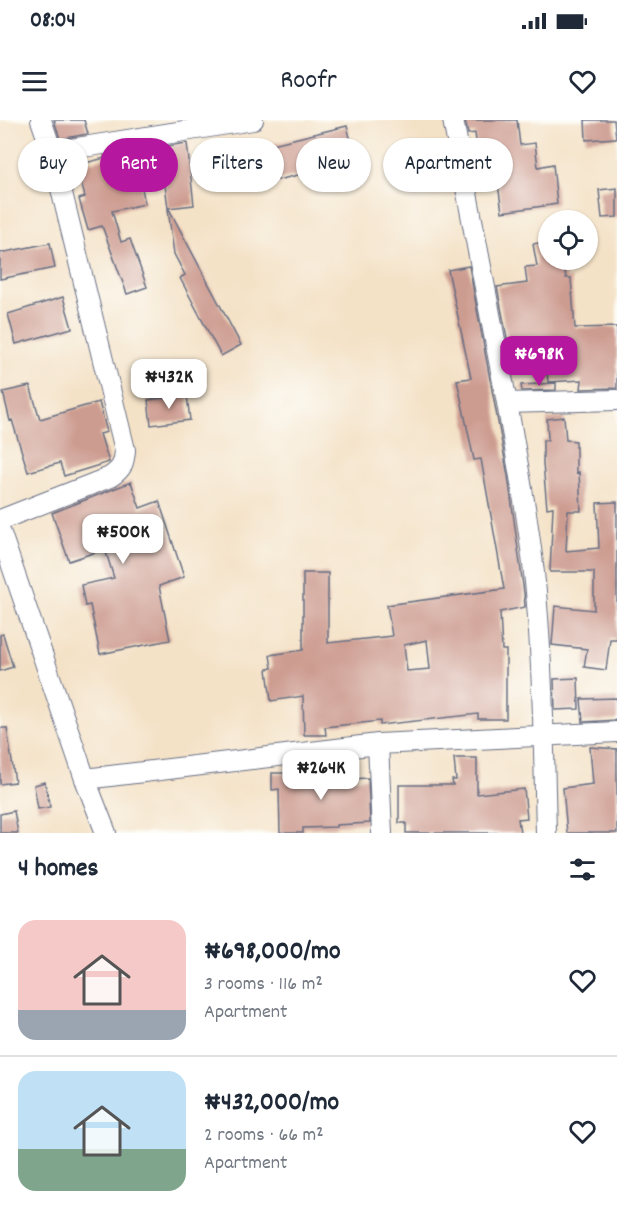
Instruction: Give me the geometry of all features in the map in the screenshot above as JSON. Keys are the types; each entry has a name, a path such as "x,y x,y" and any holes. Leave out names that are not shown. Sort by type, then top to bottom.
{"street":[{"path":"41,120 47,138"},
{"path":"88,145 181,126 253,120"},
{"path":"453,120 527,514 536,592 544,736 546,833"},
{"path":"0,520 110,477 119,471 124,463 125,450 61,192"},
{"path":"507,403 617,400"},
{"path":"0,531 8,579 106,833"},
{"path":"85,779 378,744 617,732"},
{"path":"378,744 382,833"}],"building":[{"path":"54,120 84,120 88,134 60,138"},
{"path":"465,120 517,120 520,145 535,143 538,167 553,164 557,204 502,212 499,192 513,192 513,138 476,138 475,133 468,134"},
{"path":"585,120 614,120 616,138 586,140"},
{"path":"347,126 350,138 297,138"},
{"path":"296,138 296,176 284,178 284,141"},
{"path":"187,143 190,192 193,192 194,205 168,208 166,192 178,192 178,144"},
{"path":"100,159 100,192 143,192 145,204 112,211 121,242 130,239 147,287 127,294 102,226 88,230 79,199 85,197 84,192 88,192 88,162"},
{"path":"617,188 617,217 602,218 599,190"},
{"path":"168,209 241,345 221,356 180,278 185,275 174,254"},
{"path":"50,243 55,268 0,279 0,253"},
{"path":"538,243 538,270 565,270 566,278 571,278 575,328 617,327 617,388 581,389 582,380 548,382 545,350 510,353 497,287 527,283 525,267 537,266 533,244"},
{"path":"469,266 508,476 524,593 525,607 500,612 502,650 506,650 506,719 478,719 478,714 380,725 380,721 325,727 326,735 304,735 303,696 271,701 267,669 272,668 270,655 303,650 303,573 328,573 328,643 392,636 387,605 504,589 481,459 474,460 457,380 471,378 448,270","holes":["427,640 430,669 407,671 404,645"]},
{"path":"63,297 72,328 16,344 8,314"},
{"path":"556,383 556,390 522,391 521,385"},
{"path":"30,386 40,419 99,402 107,432 100,434 109,462 64,476 60,463 28,472 12,420 10,421 3,392"},
{"path":"187,395 190,420 151,425 148,400"},
{"path":"564,417 566,440 576,441 576,473 579,472 581,511 568,511 566,551 599,548 597,503 617,502 617,639 610,639 606,670 584,667 587,649 552,645 555,606 594,610 594,572 550,572 553,507 547,508 543,440 548,440 547,419"},
{"path":"131,482 140,508 159,501 184,577 159,586 170,640 100,654 90,605 85,606 81,585 114,578 105,549 69,561 52,513"},
{"path":"3,634 13,667 0,671 0,635"},
{"path":"578,678 579,709 555,710 554,679"},
{"path":"617,698 617,720 583,722 581,699"},
{"path":"0,728 7,728 15,782 0,784"},
{"path":"590,747 617,749 617,833 567,833 563,788 593,784"},
{"path":"454,758 477,758 477,794 524,789 527,818 518,819 520,833 406,833 406,823 399,823 399,785 453,785 452,780 456,780"},
{"path":"327,762 330,780 368,778 370,823 303,828 303,833 280,833 279,789 272,790 272,773 286,773 286,781 313,781 311,764"},
{"path":"45,782 50,807 38,809 34,785"},
{"path":"14,811 18,833 0,833 0,814"}]}
